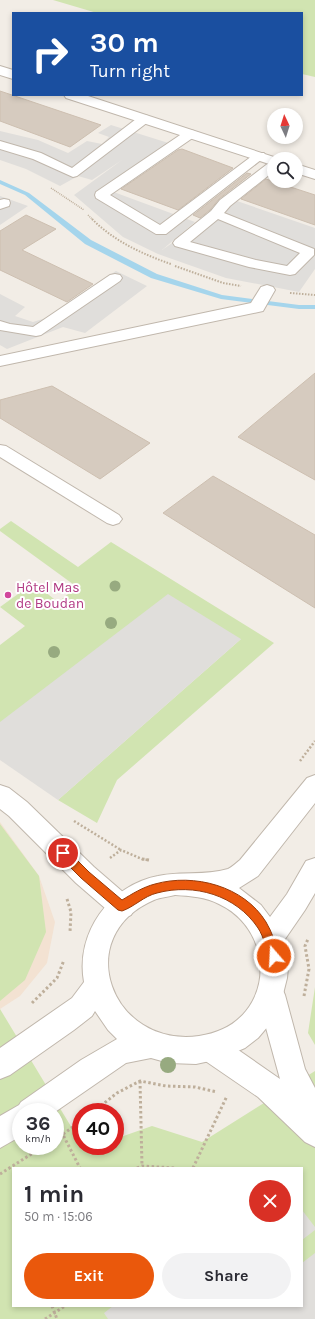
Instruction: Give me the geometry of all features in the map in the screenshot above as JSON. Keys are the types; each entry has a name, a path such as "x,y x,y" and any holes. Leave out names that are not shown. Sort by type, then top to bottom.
{"street":[{"path":"0,70 12,75"},
{"path":"73,96 267,158"},
{"path":"303,170 315,174"},
{"path":"0,362 184,322 257,308 267,290"},
{"path":"196,885 225,893 239,901 262,924 270,940 274,956 275,971 270,995 256,1020 232,1040 211,1048 190,1051 170,1050 150,1045 126,1030 108,1010 97,985 95,974 95,955 100,938 109,921 122,907 135,897 154,888 175,884 196,885 234,879 249,868 315,785"},
{"path":"0,795 18,809 85,875 122,907"},
{"path":"270,940 296,902 315,869"},
{"path":"0,1065 82,1007 97,985"},
{"path":"270,995 292,1073 315,1117"},
{"path":"44,1103 90,1070 121,1051 150,1045"},
{"path":"211,1048 268,1086 315,1132"},
{"path":"0,1133 12,1125"}],"lane":[{"path":"0,146 37,156 72,173 144,119"},
{"path":"190,134 101,195 160,231 260,156"},
{"path":"216,214 309,252 290,271 254,264 180,243 216,214 225,203 267,170"},
{"path":"0,325 7,328 36,332 115,278"},
{"path":"0,450 113,519"}],"path":[{"path":"140,1081 142,1166 158,1167"},
{"path":"193,1167 228,1094"},
{"path":"72,1128 64,1135 80,1167"},
{"path":"0,1174 30,1155"},
{"path":"52,1307 57,1319"},
{"path":"45,1319 63,1307"}],"shaded area":[{"path":"111,125 178,146 111,191 195,222 162,250 234,200 315,228 315,269 299,292 226,278 158,254 123,237 74,195 122,160 92,180 78,176 60,186 26,169 0,160 0,131 38,140 68,153 87,141 102,144 109,137 98,133"},
{"path":"0,196 28,206 0,225"},
{"path":"116,271 147,286 85,333 63,327 7,349 0,345 0,294 25,307 15,316 33,322 46,318"},
{"path":"168,594 241,639 58,800 0,760 0,722"},
{"path":"0,822 39,876 55,922 47,963 20,996 0,1009"},
{"path":"303,1211 315,1227 315,1230 303,1239"},
{"path":"315,1253 315,1319 108,1319 104,1313 112,1307 303,1307 303,1262"}],"green space":[{"path":"53,0 315,0 315,77 303,74 303,12 94,12"},
{"path":"11,521 78,567 111,542 274,643 117,780 97,823 58,800 241,639 0,726 0,645 25,626 0,607 32,584 36,585 58,602 77,587 0,531 0,529"},
{"path":"0,824 39,876 46,932 25,980 0,1001"},
{"path":"315,987 315,1045 308,1033"},
{"path":"0,1009 57,1103 12,1103 12,1155 64,1155 64,1115 72,1128 72,1155 124,1155 124,1136 152,1126 202,1142 315,1071 315,1319 0,1319"}],"building":[{"path":"0,91 101,125 70,147 0,121"},
{"path":"182,149 233,168 178,210 121,189 178,150"},
{"path":"247,173 251,174 219,199 210,210 200,218 193,215"},
{"path":"266,179 267,188 294,188 315,195 315,225 241,199"},
{"path":"26,215 56,229 22,250 93,284 67,302 0,270 0,231"},
{"path":"315,373 315,480 238,437"},
{"path":"52,386 150,443 100,479 0,418 0,400"},
{"path":"213,476 315,535 315,608 163,513"}],"waterway":[{"path":"0,182 27,194 88,242 154,276 221,297 299,307 315,307"}],"place":[{"name":"Hôtel Mas de Boudan","path":"8,595"}],"route":[{"path":"63,853 85,875 122,907 135,897 154,888 175,884 196,885 225,893 239,901 262,924 270,940 274,956"}]}
